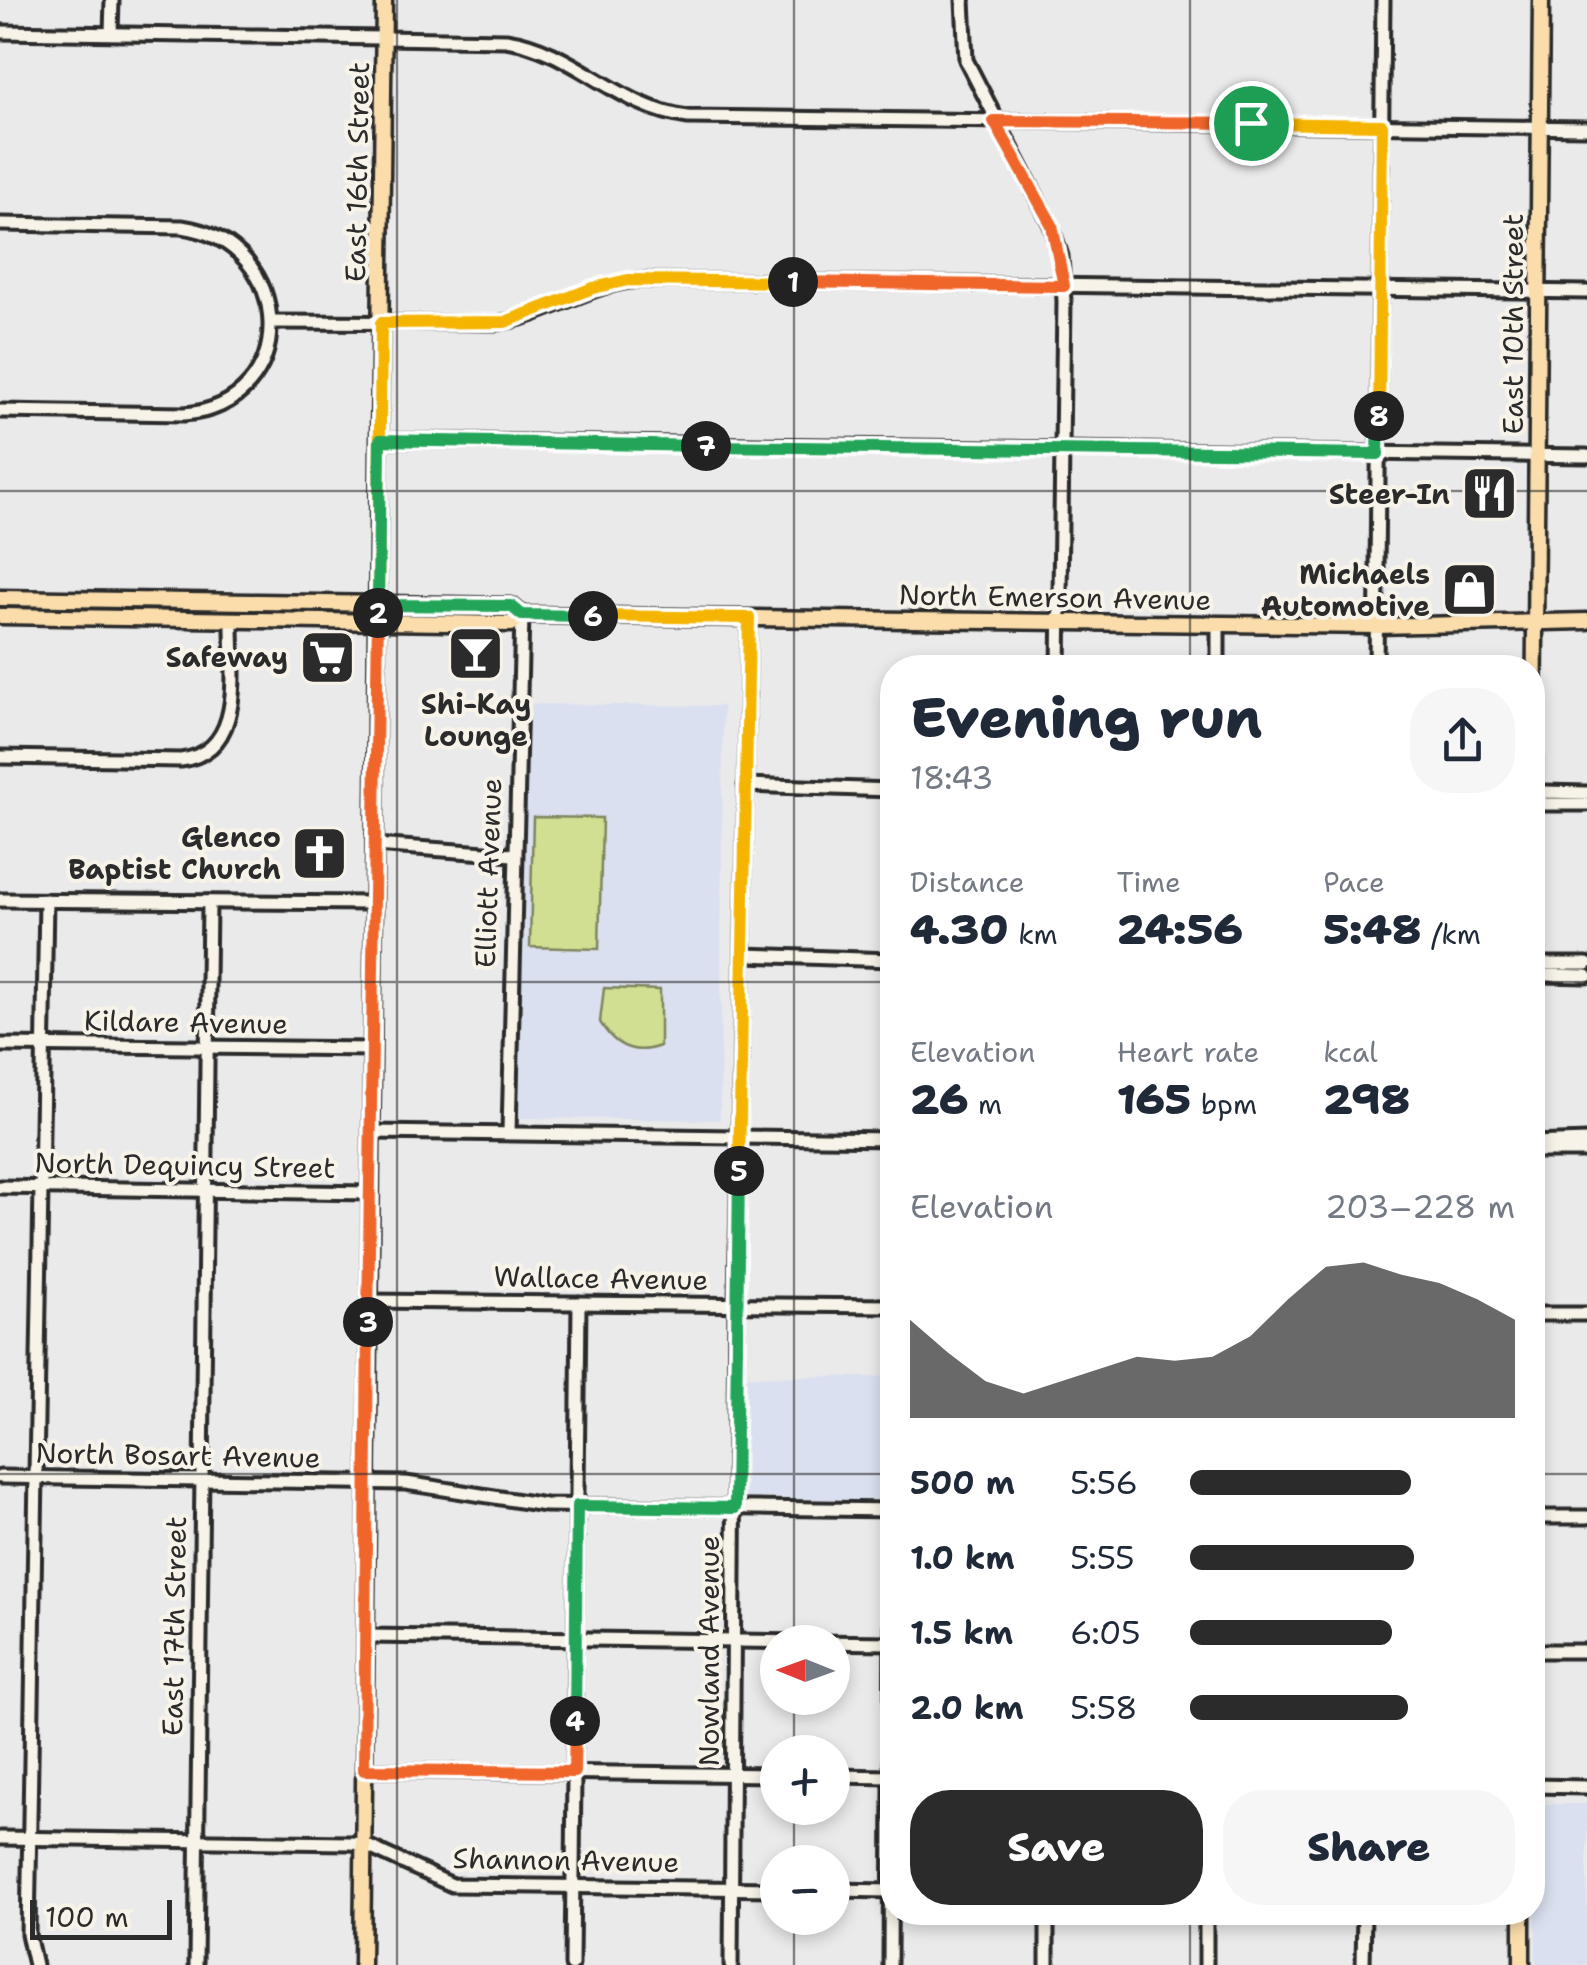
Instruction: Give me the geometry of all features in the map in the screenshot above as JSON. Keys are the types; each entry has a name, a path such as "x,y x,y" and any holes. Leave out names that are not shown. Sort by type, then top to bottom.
{"main road":[{"name":"East 16th Street","path":"362,1965 384,0"},
{"name":"East 10th Street","path":"1535,655 1541,0"},
{"name":"North Emerson Avenue","path":"0,598 511,606 522,615 1377,626 1587,621"},
{"name":"North Emerson Avenue","path":"0,616 511,624 522,615"},
{"path":"1522,1925 1522,1965"}],"street":[{"path":"111,33 112,0"},
{"path":"964,0 965,56 994,121 1052,225 1064,286 1059,655"},
{"path":"1376,655 1383,0"},
{"path":"0,32 497,39 536,46 564,58 627,100 674,115 1587,128"},
{"path":"0,224 182,227 209,233 251,265 266,292 272,322 267,350 252,380 233,398 210,410 184,414 0,411"},
{"path":"272,322 505,322 593,288 638,280 1587,292"},
{"path":"380,440 1587,456"},
{"name":"Elliott Avenue","path":"509,1132 522,615"},
{"name":"Nowland Avenue","path":"732,1965 736,1304 749,618"},
{"path":"0,756 185,759 210,748 227,727 232,619"},
{"path":"1218,624 1218,655"},
{"path":"745,784 880,790"},
{"path":"1545,792 1587,793"},
{"path":"1545,804 1587,804"},
{"path":"375,845 513,855"},
{"path":"0,900 374,903"},
{"path":"34,1965 28,1934 46,900"},
{"name":"East 17th Street","path":"196,1965 209,902"},
{"path":"743,955 880,960"},
{"path":"1545,964 1587,964"},
{"path":"1545,975 1587,976"},
{"name":"Kildare Avenue","path":"0,1045 372,1049"},
{"name":"North Dequincy Street","path":"370,1132 880,1138"},
{"path":"1545,1143 1587,1141"},
{"path":"1545,1150 1587,1151"},
{"name":"North Dequincy Street","path":"0,1186 370,1193"},
{"name":"Wallace Avenue","path":"368,1300 880,1306"},
{"path":"572,1965 579,1303"},
{"path":"1545,1314 1587,1314"},
{"name":"North Bosart Avenue","path":"0,1477 366,1482 432,1485 510,1501 577,1506 880,1510"},
{"path":"1545,1516 1587,1517"},
{"path":"364,1636 880,1643"},
{"path":"1545,1652 1587,1652"},
{"path":"364,1770 760,1775"},
{"path":"850,1776 880,1776"},
{"path":"1545,1786 1587,1786"},
{"path":"0,1838 363,1844"},
{"name":"Shannon Avenue","path":"363,1844 447,1885 760,1889"},
{"path":"850,1890 880,1890"},
{"path":"890,1965 891,1925"},
{"path":"1047,1925 1047,1965"},
{"path":"1206,1925 1206,1965"},
{"path":"1364,1925 1364,1965"}],"shaded area":[{"path":"523,704 723,706 720,1120 519,1118"},
{"path":"744,1376 880,1377 880,1500 743,1498"},
{"path":"1545,1804 1587,1804 1587,1965 1536,1965 1536,1925 1545,1925"}],"green space":[{"path":"533,817 602,818 599,949 530,947"},
{"path":"604,988 660,990 660,1046 633,1049 611,1037 600,1022"}],"place":[{"name":"Steer-In","path":"1489,494"},
{"name":"Michaels Automotive","path":"1469,590"},
{"name":"Shi-Kay Lounge","path":"476,653"},
{"name":"Safeway","path":"327,657"},
{"name":"Glenco Baptist Church","path":"320,853"}],"route":[{"path":"994,121 1251,123 1382,125 1378,454 380,440 378,605 511,606 522,615 749,618 735,1508 577,1506 574,1772 364,1770 381,323 505,322 540,312 593,288 638,280 1064,286 1052,225 994,121"}]}
